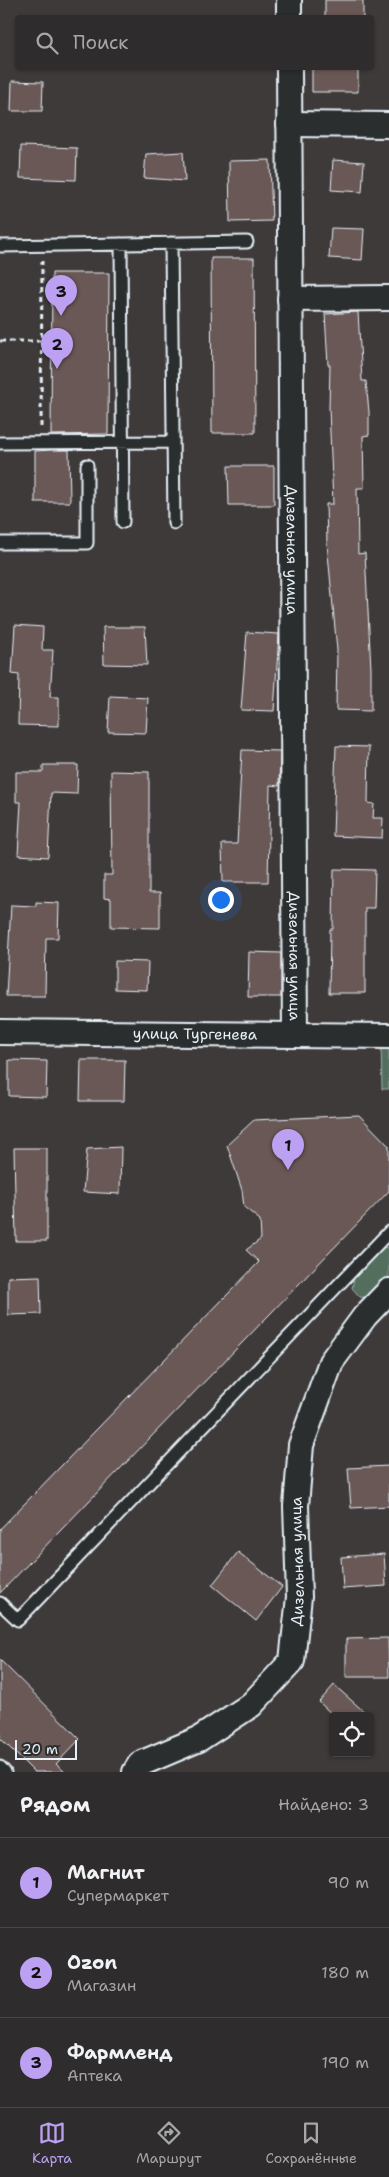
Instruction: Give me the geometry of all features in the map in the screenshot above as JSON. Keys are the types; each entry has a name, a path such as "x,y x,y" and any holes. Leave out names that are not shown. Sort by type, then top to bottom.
{"street":[{"path":"289,0 289,15"},
{"name":"Дизельная улица","path":"289,70 295,1034"},
{"path":"290,124 389,125"},
{"path":"290,299 389,298"},
{"name":"улица Тургенева","path":"0,1032 389,1036"},
{"name":"Дизельная улица","path":"135,1772 140,1764 199,1739 252,1706 292,1661 299,1597 296,1506 301,1445 331,1362 365,1316 389,1291"}],"lane":[{"path":"0,246 247,242"},
{"path":"171,243 174,523"},
{"path":"121,244 123,522"},
{"path":"0,443 172,442"},
{"path":"0,543 87,543 87,465"},
{"path":"0,1602 18,1620 389,1232"},
{"path":"0,1767 5,1772"}],"path":[{"path":"40,443 42,245"},
{"path":"0,341 41,341"}],"green space":[{"path":"381,1041 389,1041 389,1089 382,1089"},
{"path":"384,1247 389,1248 389,1279 369,1298 360,1297 352,1288 354,1279"}],"building":[{"path":"325,0 363,0 363,15 325,15"},
{"path":"312,70 358,70 358,92 312,92"},
{"path":"12,81 43,82 42,111 11,111"},
{"path":"21,146 77,148 76,180 20,178"},
{"path":"183,152 185,181 144,178 146,154"},
{"path":"270,160 272,221 230,222 229,161"},
{"path":"333,160 364,162 362,192 331,190"},
{"path":"331,228 364,229 362,260 329,258"},
{"path":"211,258 254,258 255,433 212,433"},
{"path":"52,273 109,273 108,434 51,435"},
{"path":"358,312 362,381 366,381 369,435 363,436 364,488 357,488 358,554 365,553 371,669 371,711 336,710 337,650 327,543 326,504 333,504 329,408 330,365 328,365 325,314"},
{"path":"69,450 70,502 35,502 35,451"},
{"path":"228,466 274,466 274,505 229,505"},
{"path":"15,625 43,627 42,650 53,650 50,697 59,697 59,726 18,725 19,675 12,674"},
{"path":"103,627 145,627 147,665 104,664"},
{"path":"247,632 279,634 274,711 241,710"},
{"path":"110,696 148,698 146,733 108,732"},
{"path":"336,746 369,747 368,803 374,804 373,818 383,818 382,838 333,836"},
{"path":"242,750 280,751 279,786 270,785 268,882 223,882 222,844 237,844"},
{"path":"43,765 78,765 77,794 51,793 48,857 18,855 21,802 16,802 16,772 43,772"},
{"path":"111,771 149,772 149,893 160,893 160,928 111,927 111,899 104,898 104,875 112,875"},
{"path":"334,869 375,870 374,908 365,908 365,993 329,993 330,929 333,929"},
{"path":"36,902 59,903 58,938 46,938 45,996 6,996 11,905 36,906"},
{"path":"249,952 281,953 281,997 248,997"},
{"path":"115,961 148,962 147,990 115,989"},
{"path":"9,1060 47,1061 46,1097 9,1096"},
{"path":"81,1060 125,1060 124,1101 80,1101"},
{"path":"359,1115 389,1146 389,1191 0,1593 0,1529 259,1262 246,1250 261,1239 260,1220 244,1207 242,1190 227,1145 254,1120"},
{"path":"121,1147 120,1194 83,1192 87,1149"},
{"path":"14,1148 47,1148 47,1241 16,1241"},
{"path":"40,1276 41,1314 8,1315 8,1277"},
{"path":"389,1466 389,1506 351,1508 348,1468"},
{"path":"238,1552 282,1587 256,1621 212,1585"},
{"path":"384,1554 386,1586 343,1589 341,1557"},
{"path":"388,1638 389,1677 346,1677 346,1639"},
{"path":"0,1660 80,1739 56,1764 65,1772 34,1772 0,1738"},
{"path":"334,1685 364,1712 330,1712 319,1702"}],"place":[{"name":"Фармленд","path":"61,316"},
{"name":"Ozon","path":"57,369"},
{"name":"Магнит","path":"288,1170"}]}
